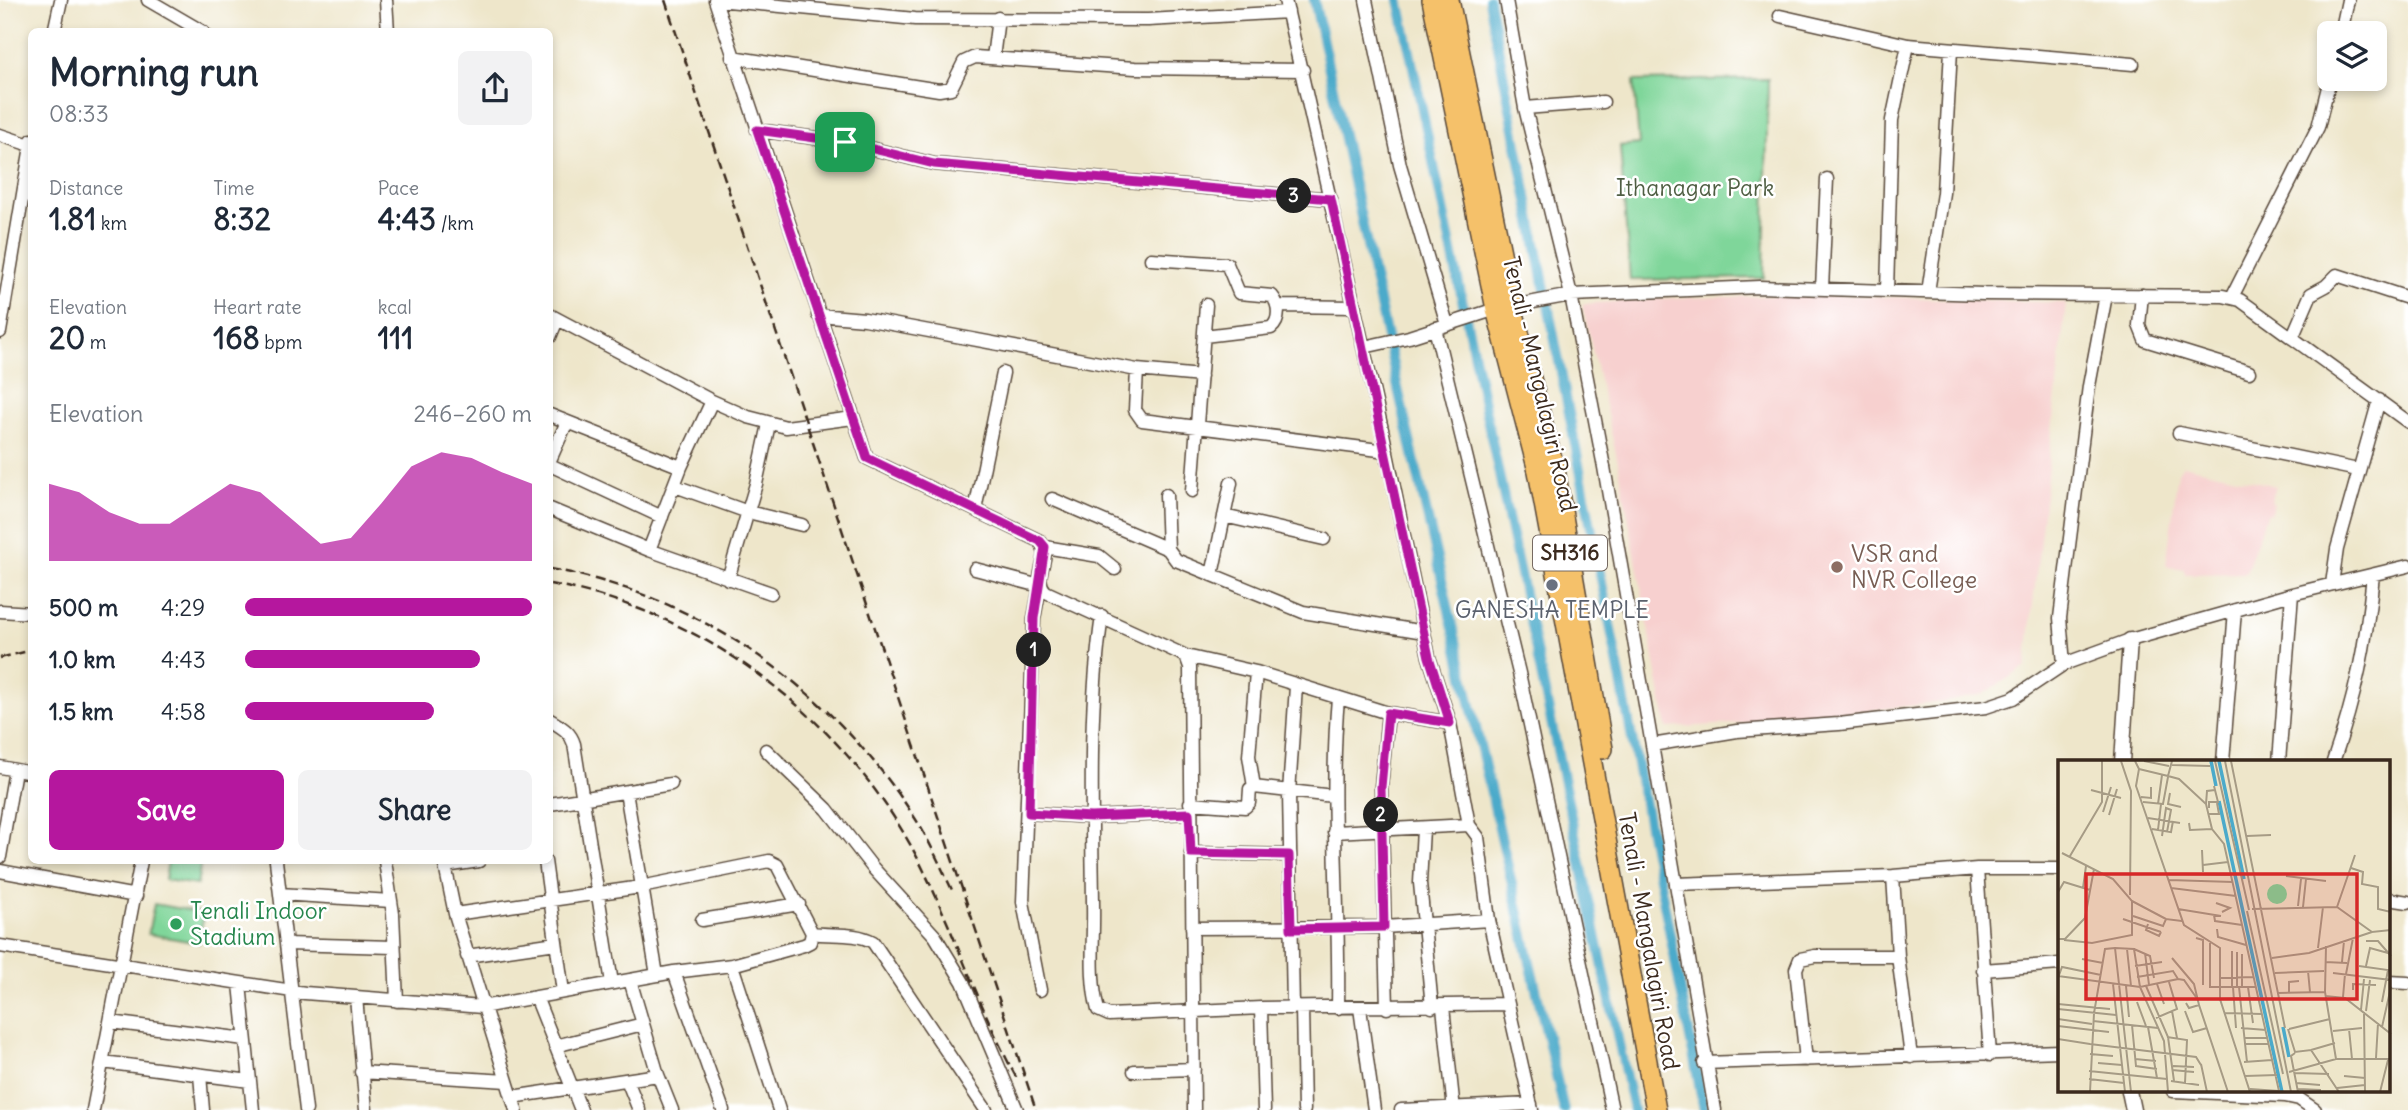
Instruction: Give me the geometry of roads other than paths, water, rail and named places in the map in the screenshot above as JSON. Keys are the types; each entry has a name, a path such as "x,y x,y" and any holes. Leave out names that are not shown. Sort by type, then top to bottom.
{"main road":[{"name":"Tenali - Mangalagiri Road","path":"1432,0 1504,308 1538,471 1656,1110"},
{"name":"Tenali - Mangalagiri Road","path":"1449,0 1504,308 1555,470 1667,1110"}],"street":[{"path":"55,28 61,0"},
{"path":"148,0 196,28"},
{"path":"386,0 388,28"},
{"path":"1115,569 1100,556 1045,547 1040,541 867,458 716,0 905,19 1148,20 1286,6 1303,70 1387,451 1424,632 1450,723 1469,825 1478,837 1489,920 1532,1107 1401,1110"},
{"path":"1366,0 1399,165 1447,324 1612,1110"},
{"path":"1506,0 1525,108 1566,296 1652,745 1704,1063 1715,1110"},
{"path":"2344,21 2348,0"},
{"path":"1780,16 1908,45 2133,64"},
{"path":"993,58 998,18"},
{"path":"1887,291 1892,120 1908,45"},
{"path":"1928,292 1943,193 1951,50"},
{"path":"733,57 939,90 951,88 968,58 1135,68 1303,70"},
{"path":"2232,297 2318,127 2327,91"},
{"path":"1525,108 1603,102"},
{"path":"757,130 845,142 934,164 1331,199"},
{"path":"0,135 28,141"},
{"path":"0,332 28,160"},
{"path":"1822,289 1827,179"},
{"path":"1151,259 1227,264 1239,293 1272,296 1278,306 1276,323 1270,328 1204,336"},
{"path":"2292,338 2311,294 2326,286 2337,275 2408,298"},
{"path":"1364,348 1409,338 1504,308 1566,296 1759,287 2232,297 2408,422"},
{"path":"2064,664 2060,618 2089,386 2106,295"},
{"path":"2141,295 2140,325 2145,340 2249,372"},
{"path":"1192,491 1206,305"},
{"path":"1278,306 1355,307"},
{"path":"818,315 865,319 1137,370 1201,376"},
{"path":"553,317 712,401 769,424 786,427 853,418"},
{"path":"1137,370 1138,418 1387,451"},
{"path":"975,510 1003,373"},
{"path":"2332,584 2337,549 2357,470 2379,400"},
{"path":"649,550 681,467 712,401"},
{"path":"553,417 681,467"},
{"path":"553,453 566,424"},
{"path":"728,579 769,424"},
{"path":"2179,433 2357,470"},
{"path":"553,466 662,517"},
{"path":"1212,575 1231,483"},
{"path":"675,486 747,512 802,525"},
{"path":"1167,495 1168,549"},
{"path":"1052,499 1168,549 1176,560 1303,612 1424,632"},
{"path":"553,510 649,550 771,593"},
{"path":"1224,516 1324,539"},
{"path":"1040,990 1023,902 1029,813 1034,618 1045,547"},
{"path":"1652,745 1737,731 1839,724 1986,707 2013,698 2064,664 2130,640 2292,594 2408,566"},
{"path":"975,569 1040,586 1046,592 1186,656 1256,672 1388,713 1450,723"},
{"path":"2334,760 2355,696 2369,624 2373,575"},
{"path":"2279,760 2292,594"},
{"path":"2223,760 2235,610"},
{"path":"0,611 28,613"},
{"path":"1102,616 1093,681 1091,817 1098,1010 1109,1015 1261,1008 1508,1004"},
{"path":"2122,760 2130,640"},
{"path":"1186,656 1190,667 1189,808 1195,1011 1194,1110"},
{"path":"1254,787 1249,756 1256,672"},
{"path":"1296,686 1289,855 1291,929 1304,1110"},
{"path":"1338,698 1333,796 1340,926 1338,1008"},
{"path":"1387,1008 1381,787 1388,713"},
{"path":"553,722 572,736 612,983"},
{"path":"766,750 827,808 873,868 935,936 964,982 1017,1110"},
{"path":"0,766 28,772"},
{"path":"0,857 15,770"},
{"path":"553,804 671,784"},
{"path":"1029,813 1091,817 1189,808 1245,807 1249,803 1250,789 1254,787"},
{"path":"1254,787 1333,796"},
{"path":"626,792 657,975"},
{"path":"1334,832 1469,825"},
{"path":"1423,829 1420,883 1424,925 1454,1108"},
{"path":"1191,853 1289,855"},
{"path":"0,946 290,992 482,1007 674,972 733,965 804,945 810,942 813,933 777,865 769,861 641,887 455,914"},
{"path":"108,1110 94,1109 141,864"},
{"path":"276,864 306,1110"},
{"path":"385,864 391,901 397,1000"},
{"path":"444,864 467,956 516,1110"},
{"path":"545,864 563,992"},
{"path":"1676,884 1892,876 1977,869 2058,869"},
{"path":"1977,869 1990,1055"},
{"path":"0,871 136,896"},
{"path":"1892,876 1898,957 1911,1056"},
{"path":"280,894 391,901"},
{"path":"2390,899 2408,902"},
{"path":"702,920 799,904"},
{"path":"1192,928 1384,927 1489,920"},
{"path":"813,933 833,937 863,936 873,942 986,1110"},
{"path":"467,956 556,943"},
{"path":"285,944 394,947"},
{"path":"1806,1060 1796,969 1800,959 1815,956 1898,957"},
{"path":"1983,970 2058,964"},
{"path":"733,965 779,1110"},
{"path":"674,972 723,1110"},
{"path":"630,980 658,1074 672,1110"},
{"path":"2390,982 2408,983"},
{"path":"240,984 253,1110"},
{"path":"536,997 581,1110"},
{"path":"356,998 366,1110"},
{"path":"1261,1008 1264,1110"},
{"path":"1360,1008 1374,1110"},
{"path":"110,1022 245,1039"},
{"path":"555,1046 643,1024"},
{"path":"1704,1063 2058,1051"},
{"path":"103,1062 250,1081"},
{"path":"1134,1071 1194,1069"},
{"path":"361,1072 507,1081"},
{"path":"200,1074 203,1110"},
{"path":"512,1097 573,1090 658,1074"},
{"path":"628,1080 639,1110"},
{"path":"2129,1092 2133,1110"},
{"path":"2192,1092 2288,1097 2315,1110"}],"waterway":[{"path":"1314,0 1399,393 1564,1110"},
{"path":"1399,0 1633,1110"},
{"path":"1489,0 1704,1110"}],"railway":[{"path":"665,0 1036,1110"},
{"path":"553,570 605,582 657,600 708,624 755,653 800,687 841,725 878,767 917,822 953,892"},
{"path":"553,585 609,598 666,620 719,648 770,683 816,723 858,768 894,818 924,871 1017,1079"},
{"path":"0,658 28,651"}],"place":[{"name":"VSR and NVR College","path":"1837,567"},
{"name":"GANESHA TEMPLE","path":"1552,585"},
{"name":"Tenali Indoor Stadium","path":"176,924"}],"park label":[{"name":"Ithanagar Park","path":"1695,188"}]}
